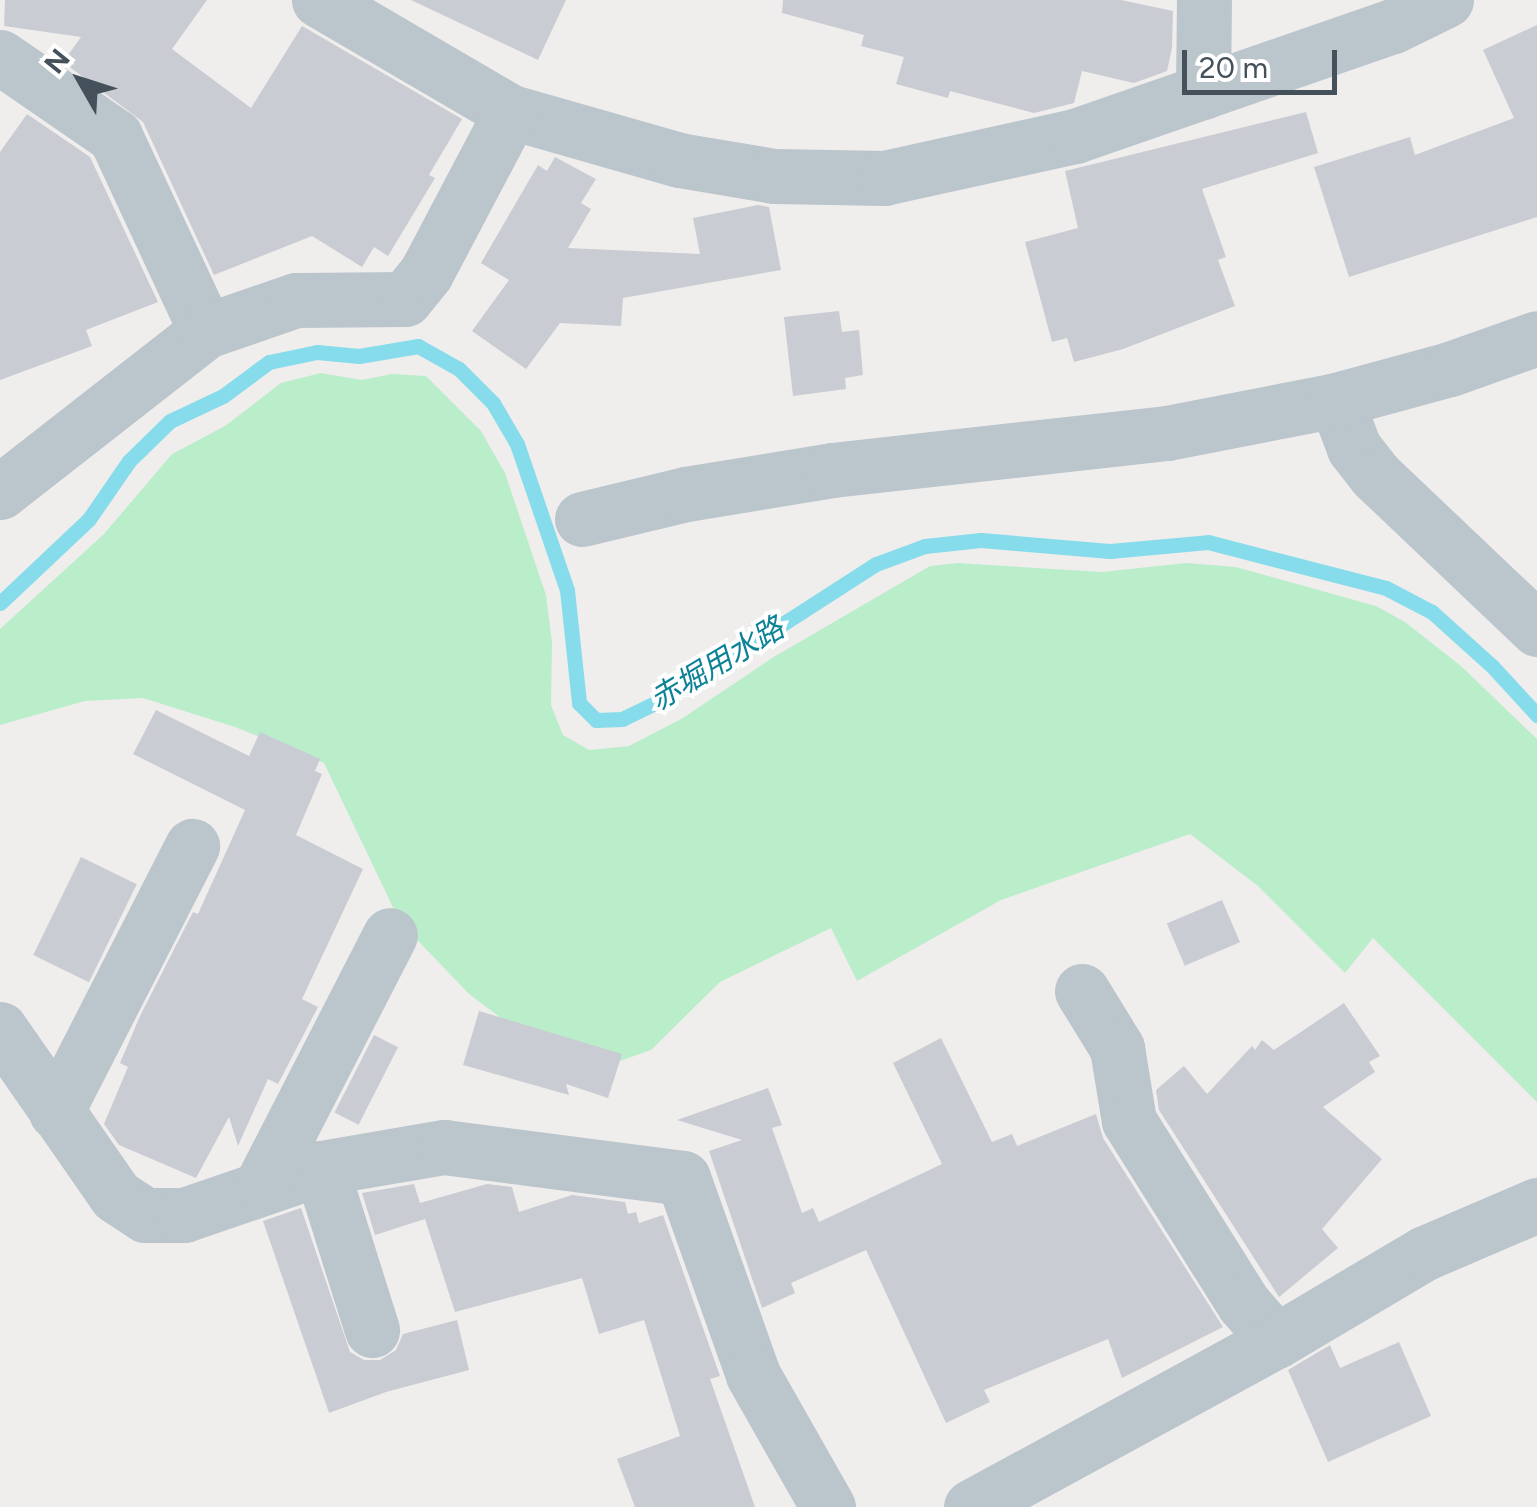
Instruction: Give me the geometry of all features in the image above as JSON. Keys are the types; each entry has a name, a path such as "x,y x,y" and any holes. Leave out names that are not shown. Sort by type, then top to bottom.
{"street":[{"path":"1203,92 1204,0"},
{"path":"334,4 512,112 679,160 776,176 884,178 1075,136 1393,26 1446,0"},
{"path":"0,57 116,136 206,331"},
{"path":"0,492 206,331 296,300 404,299 426,272 512,112"},
{"path":"582,519 686,494 832,470 1167,433 1336,400 1450,369 1537,338"},
{"path":"1336,400 1354,448 1375,474 1537,629"},
{"path":"56,1112 192,846"},
{"path":"261,1186 390,935"},
{"path":"1082,991 1117,1048 1129,1121 1244,1304 1276,1341"},
{"path":"0,1029 116,1196 145,1216 184,1215 261,1186 363,1157 444,1147 684,1178 753,1375 828,1507"},
{"path":"322,1168 372,1330"},
{"path":"971,1507 1276,1341 1426,1254 1537,1205"}],"green space":[{"path":"321,373 362,380 392,374 426,376 481,431 505,473 546,595 552,642 551,705 563,735 589,750 629,746 683,718 772,658 930,566 958,563 1102,572 1186,563 1236,567 1376,606 1405,622 1461,666 1537,739 1537,1102 1373,938 1345,973 1258,886 1190,834 1001,900 857,981 831,928 720,982 651,1050 606,1066 537,1045 469,994 400,922 324,763 235,727 143,698 85,701 0,725 0,629 104,534 172,454 225,426 281,383"}],"building":[{"path":"5,0 207,0 172,49 251,108 302,26 462,119 429,175 435,178 388,256 374,247 362,267 312,236 214,275 143,122 63,62 81,37 4,26"},
{"path":"411,0 566,0 538,60"},
{"path":"783,0 1121,0 1173,11 1172,48 1167,71 1134,83 1082,71 1074,103 1034,113 950,91 948,98 896,84 904,57 861,46 864,35 782,13"},
{"path":"1537,25 1537,217 1349,277 1314,167 1410,137 1415,155 1514,118 1483,50"},
{"path":"1306,112 1318,153 1202,189 1226,257 1218,260 1235,306 1123,349 1074,362 1067,338 1052,342 1025,242 1078,228 1065,171"},
{"path":"27,114 90,157 158,302 86,330 92,346 0,380 0,152"},
{"path":"555,157 596,179 581,203 591,209 568,248 700,254 693,218 758,205 769,207 781,270 623,298 621,326 560,323 526,369 472,331 509,280 481,263 538,165 547,171"},
{"path":"839,311 842,332 859,330 863,375 845,378 846,389 793,396 784,317"},
{"path":"156,710 249,756 260,732 320,759 315,771 322,774 296,835 363,869 302,999 318,1007 278,1084 268,1079 238,1146 229,1117 196,1178 119,1145 104,1124 128,1067 120,1063 140,1016 193,912 198,914 245,810 133,754"},
{"path":"81,857 137,884 89,982 33,955"},
{"path":"1222,900 1240,942 1185,966 1167,923"},
{"path":"1344,1003 1380,1056 1369,1062 1375,1072 1323,1107 1382,1159 1322,1229 1338,1248 1279,1297 1159,1110 1156,1090 1184,1066 1207,1094 1252,1046 1255,1050 1262,1040 1274,1050"},
{"path":"479,1011 622,1054 608,1098 566,1084 569,1095 463,1065"},
{"path":"374,1035 398,1047 359,1125 335,1113"},
{"path":"941,1038 992,1142 1012,1134 1017,1146 1096,1114 1103,1138 1223,1327 1122,1378 1108,1339 984,1390 990,1402 946,1423 866,1250 791,1283 795,1293 762,1308 709,1151 742,1140 677,1120 768,1088 782,1125 772,1128 802,1213 813,1208 819,1222 942,1164 893,1063"},
{"path":"414,1184 420,1203 487,1184 512,1187 519,1212 572,1195 625,1202 628,1214 636,1212 639,1223 663,1215 720,1376 710,1379 755,1507 635,1507 617,1459 680,1436 644,1320 599,1334 582,1278 455,1312 425,1219 375,1235 362,1193"},
{"path":"301,1208 350,1352 364,1360 380,1360 396,1350 403,1334 457,1320 469,1370 386,1392 329,1413 263,1221"},
{"path":"1399,1342 1431,1416 1328,1462 1288,1370 1330,1345 1340,1368"}],"waterway":[{"name":"赤堀用水路","path":"0,603 89,519 129,461 170,421 223,396 269,362 317,352 359,356 418,346 459,369 493,403 517,444 567,590 579,703 596,720 622,719 674,694 876,564 925,546 981,540 1110,551 1208,542 1386,588 1432,612 1492,666 1537,715"}]}
